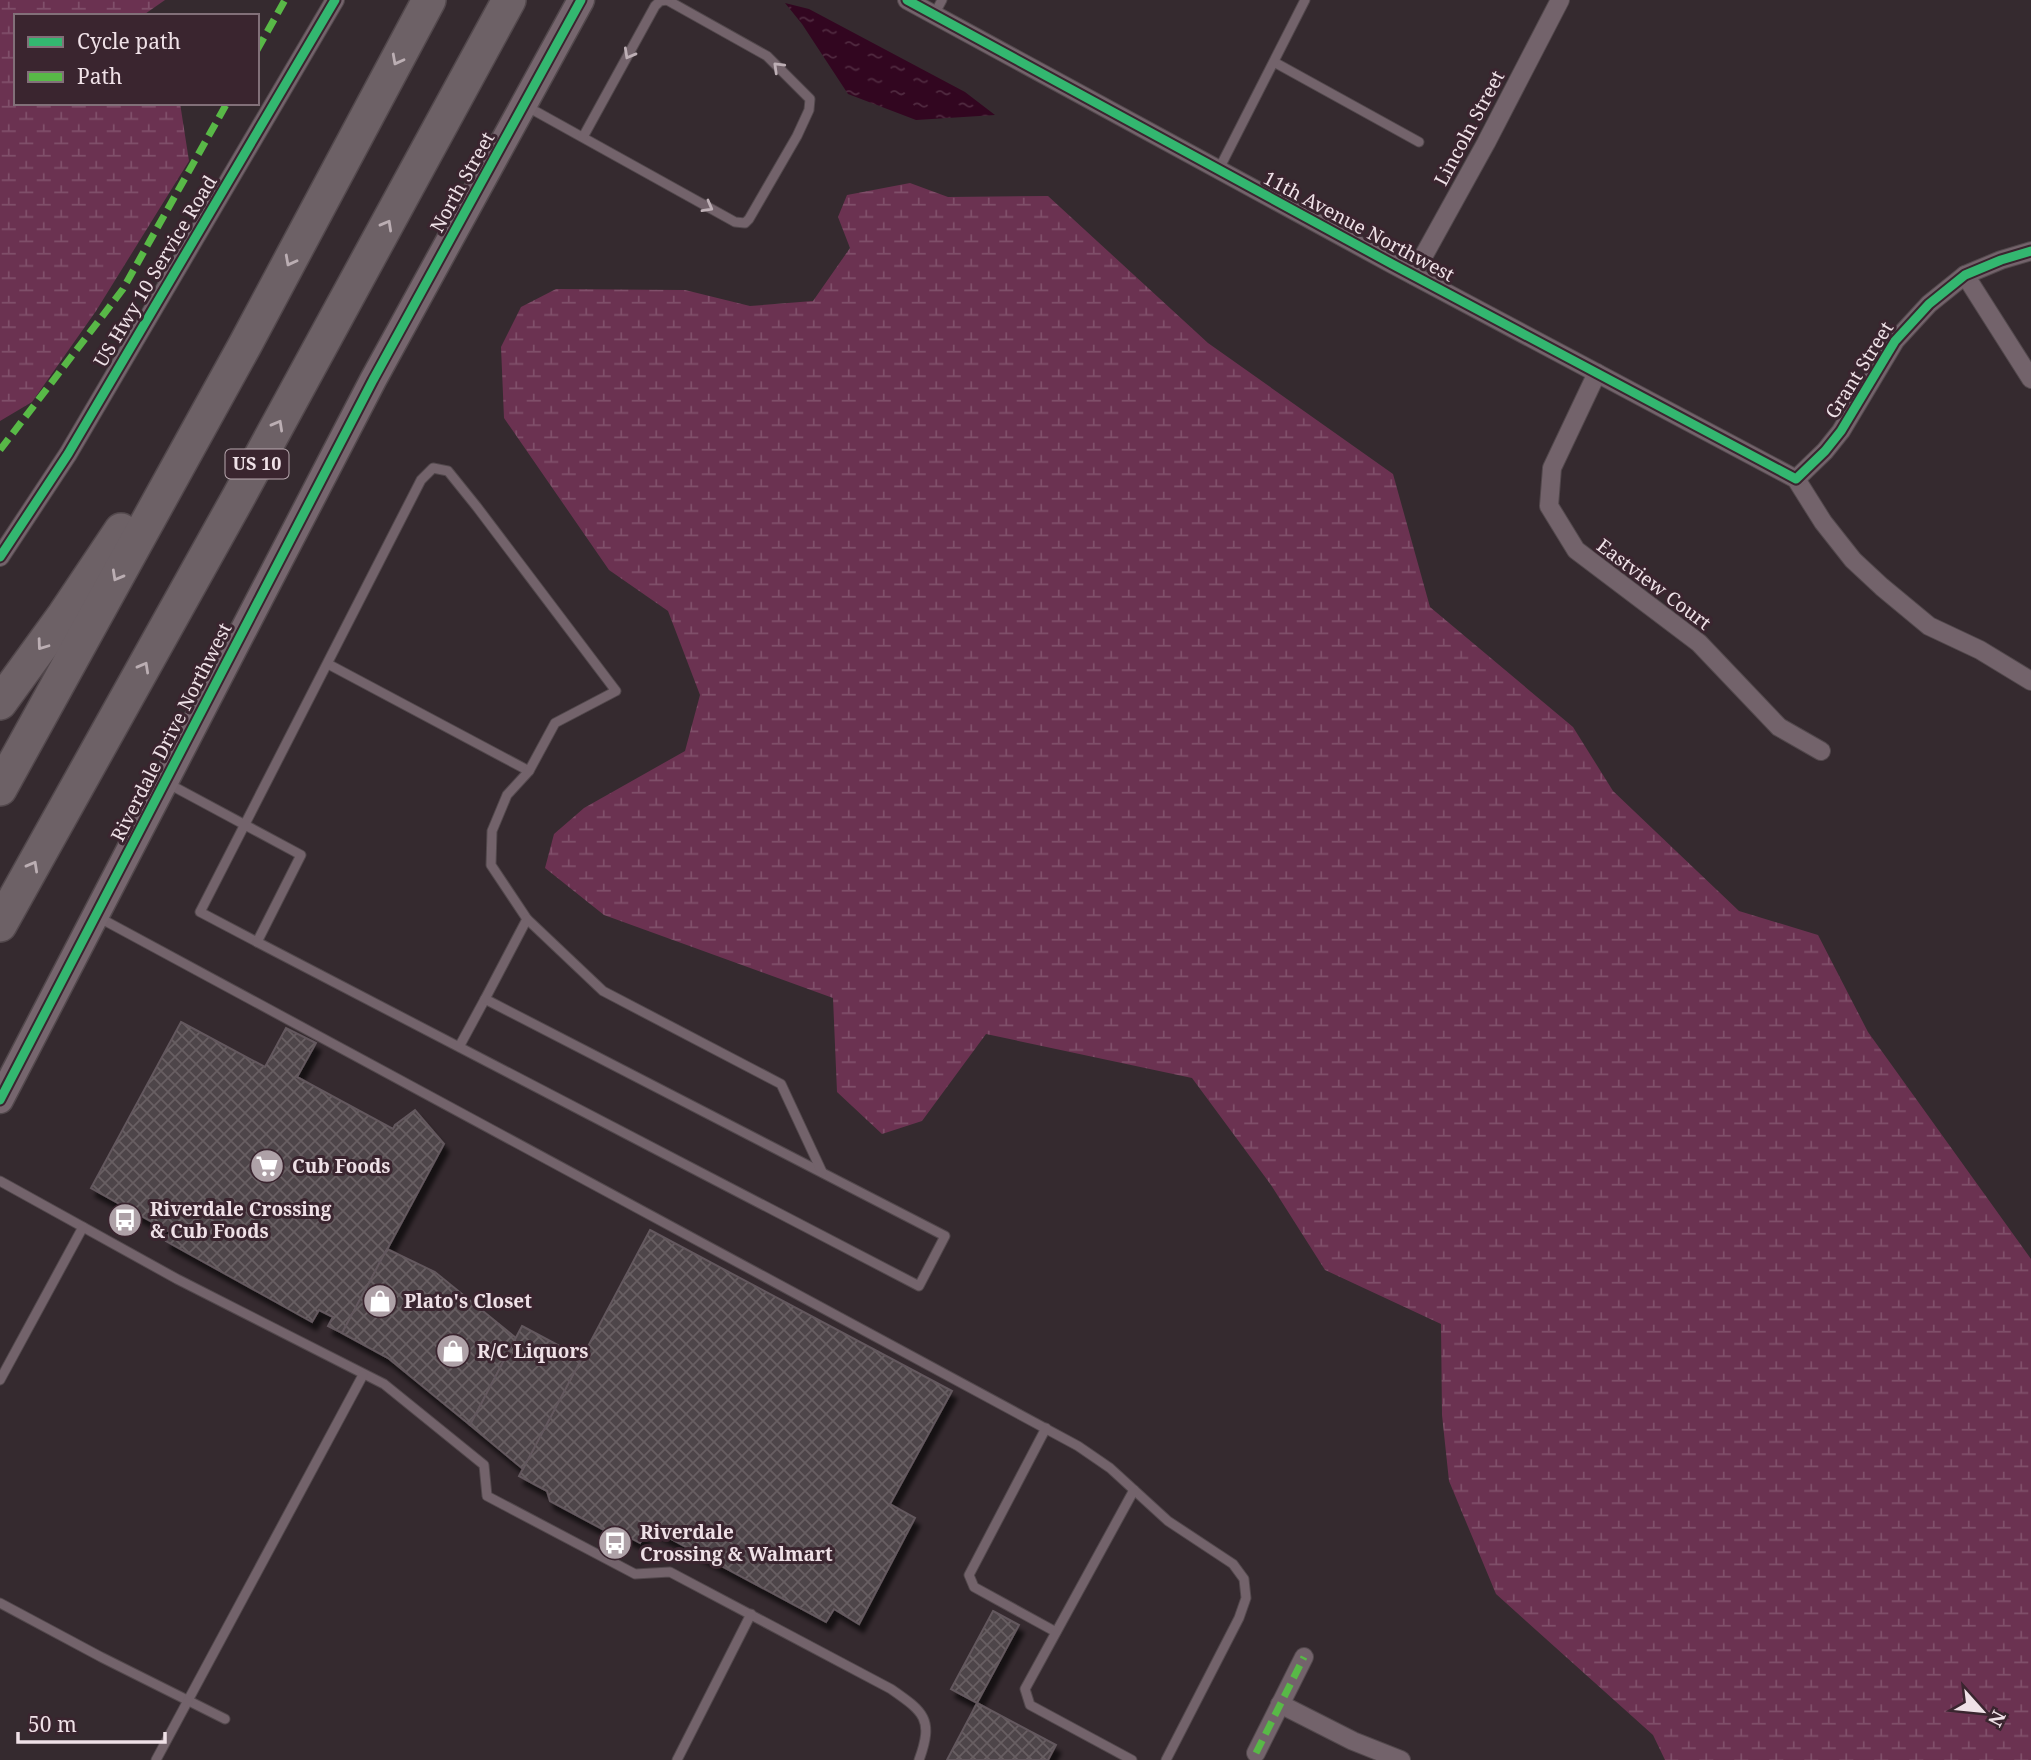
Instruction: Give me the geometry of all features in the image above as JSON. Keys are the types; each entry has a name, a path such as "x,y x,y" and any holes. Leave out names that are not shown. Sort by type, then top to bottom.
{"highway":[{"path":"0,789 245,345 429,0"},
{"name":"US 10","path":"0,925 238,498 509,0"},
{"path":"0,703 64,615 245,345"}],"street":[{"name":"US Hwy 10 Service Road","path":"0,557 68,454 335,0"},
{"name":"North Street","path":"373,380 581,0"},
{"name":"11th Avenue Northwest","path":"907,0 938,7 1219,169 1796,479 1823,522 1853,560 1882,587 1929,626 1980,650 2031,681"},
{"name":"Lincoln Street","path":"1413,275 1486,143 1560,0"},
{"name":"Grant Street","path":"1796,479 1841,431 1895,341 1909,323 1965,275 2031,251"},
{"path":"1965,275 2031,379"},
{"name":"Eastview Court","path":"1597,373 1552,468 1549,506 1576,550 1699,643 1779,727 1821,751"},
{"name":"Riverdale Drive Northwest","path":"0,1100 373,380"},
{"path":"1256,1752 1304,1657"},
{"path":"1280,1704 1353,1741 1401,1760"}],"lane":[{"path":"525,105 735,222 745,223 809,110 810,99 767,56 667,0 660,1 583,137"},
{"path":"1219,169 1305,0"},
{"path":"1274,62 1419,142"},
{"path":"485,999 945,1236 919,1286 200,912 421,480 433,468 448,471 616,691 555,723 529,771 507,796 492,831 491,865 527,919 603,991 781,1084 822,1172"},
{"path":"328,664 529,771"},
{"path":"165,782 301,855 257,942"},
{"path":"96,916 1078,1446 1110,1468 1168,1521 1233,1564 1244,1579 1246,1598 1239,1618 1166,1760"},
{"path":"459,1047 527,919"},
{"path":"0,1181 177,1279 384,1384 484,1465 487,1496 635,1574 670,1572 891,1689 918,1707 926,1725 925,1745 919,1760"},
{"path":"0,1380 83,1227"},
{"path":"156,1760 363,1375"},
{"path":"1046,1428 969,1575 974,1587 1056,1632"},
{"path":"1132,1760 1030,1705 1025,1689 1134,1490"},
{"path":"0,1603 225,1719"},
{"path":"677,1760 751,1614"}],"green space":[{"path":"0,0 165,0 145,14 14,14 14,105 180,105 189,161 96,311 32,402 0,421"},
{"path":"910,183 948,197 1048,196 1208,343 1393,474 1430,607 1573,727 1613,791 1739,911 1818,935 1868,1032 2031,1259 2031,1760 1665,1760 1653,1735 1496,1594 1449,1481 1442,1415 1441,1324 1325,1270 1271,1185 1192,1078 986,1034 922,1121 882,1134 837,1092 833,998 604,915 545,868 554,834 584,808 685,751 700,695 668,611 609,570 504,418 501,347 521,307 556,289 685,290 750,306 813,301 850,248 838,217 847,195"}],"water":[{"path":"785,3 809,9 965,92 995,115 916,120 848,94"}],"building":[{"name":"Cub Foods","path":"181,1022 265,1067 286,1028 316,1043 297,1077 393,1129 415,1110 444,1144 342,1333 328,1326 333,1317 319,1310 312,1322 166,1241 170,1232 91,1188"},
{"path":"650,1230 952,1391 890,1504 915,1518 859,1624 834,1609 826,1622 649,1527 640,1543 614,1529 604,1530 550,1501 547,1491 519,1476"},
{"path":"387,1249 435,1272 516,1338 470,1425 388,1358 342,1333"},
{"path":"522,1326 582,1358 523,1469 470,1425"},
{"path":"993,1611 1019,1625 977,1703 951,1689"},
{"path":"977,1703 1056,1745 1048,1760 947,1760"}],"marked path":[{"path":"259,46 285,0"},
{"path":"0,450 123,289 226,105"},
{"path":"1256,1753 1304,1657"}],"cycle path":[{"path":"0,557 68,454 335,0"},
{"path":"0,1100 373,380 581,0"},
{"path":"907,0 1392,264 1796,479 1841,431 1895,341 1929,304 1965,275 2031,251"}],"place":[{"name":"Cub Foods","path":"267,1166"},
{"name":"Riverdale Crossing & Cub Foods","path":"125,1220"},
{"name":"Plato's Closet","path":"380,1301"},
{"name":"R/C Liquors","path":"453,1351"},
{"name":"Riverdale Crossing & Walmart","path":"615,1543"}]}
